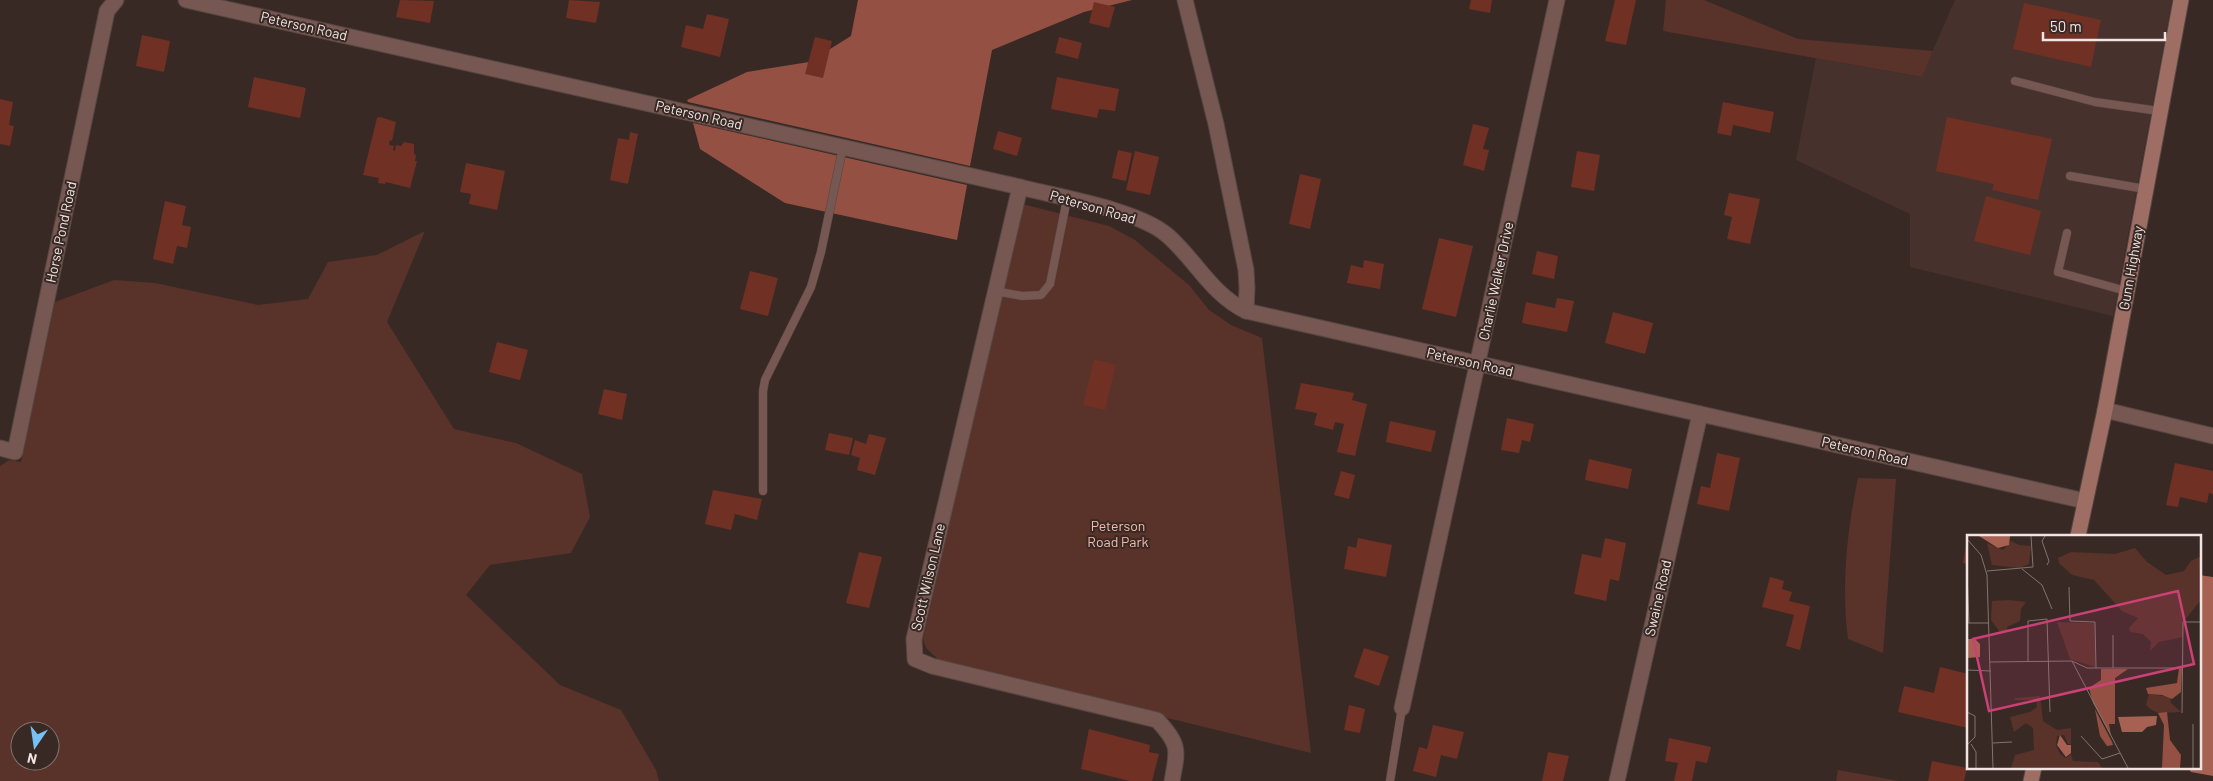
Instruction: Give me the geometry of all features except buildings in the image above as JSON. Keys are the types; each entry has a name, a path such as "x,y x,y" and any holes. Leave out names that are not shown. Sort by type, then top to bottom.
{"main road":[{"name":"Gunn Highway","path":"2078,535 2105,410 2181,0"},
{"path":"2031,781 2034,768"}],"street":[{"name":"Horse Pond Road","path":"0,448 14,452 107,11 116,0"},
{"name":"Peterson Road","path":"186,0 1020,187 1115,211 1152,224 1167,235 1224,298 1246,311 2085,501"},
{"path":"1185,0 1216,124 1246,270 1248,288 1246,311"},
{"name":"Charlie Walker Drive","path":"1402,708 1557,0"},
{"name":"Scott Wilson Lane","path":"1020,187 914,639 915,659 932,666 1157,720 1170,734 1178,754 1172,781"},
{"path":"2105,410 2213,436"},
{"name":"Swaine Road","path":"1617,781 1700,414"}],"lane":[{"path":"2015,81 2095,102 2159,111"},
{"path":"764,490 763,391 765,380 812,287 842,147"},
{"path":"2070,176 2145,189"},
{"path":"996,291 1022,296 1041,295 1050,284 1067,199"},
{"path":"2067,233 2058,272 2126,291"},
{"path":"1390,781 1402,708"}],"shaded area":[{"path":"858,0 1132,0 1084,12 992,50 970,166 688,102 687,100 747,72 809,62 851,36"},
{"path":"1955,0 2172,0 2113,316 1910,267 1910,214 1796,160 1816,58 1921,77"},
{"path":"693,123 967,185 957,240 785,203 700,149"},
{"path":"2200,575 2213,577 2213,776 2191,772 2189,768 2200,768"}],"green space":[{"path":"1666,0 1704,0 1798,39 1933,51 1922,77 1663,31"},
{"name":"Peterson Road Park","path":"1022,204 1109,226 1135,240 1189,285 1209,310 1231,325 1262,338 1311,753 942,663 926,648 923,639"},
{"path":"425,231 387,322 454,429 516,443 582,474 590,517 571,553 490,565 466,595 560,685 621,710 656,770 659,781 0,781 0,466 9,460 21,462 55,302 114,280 155,283 258,305 308,299 328,262 377,255"},
{"path":"1858,478 1896,479 1883,653 1848,639 1845,600 1846,558"},
{"path":"1838,770 1899,781 1836,781"}]}
